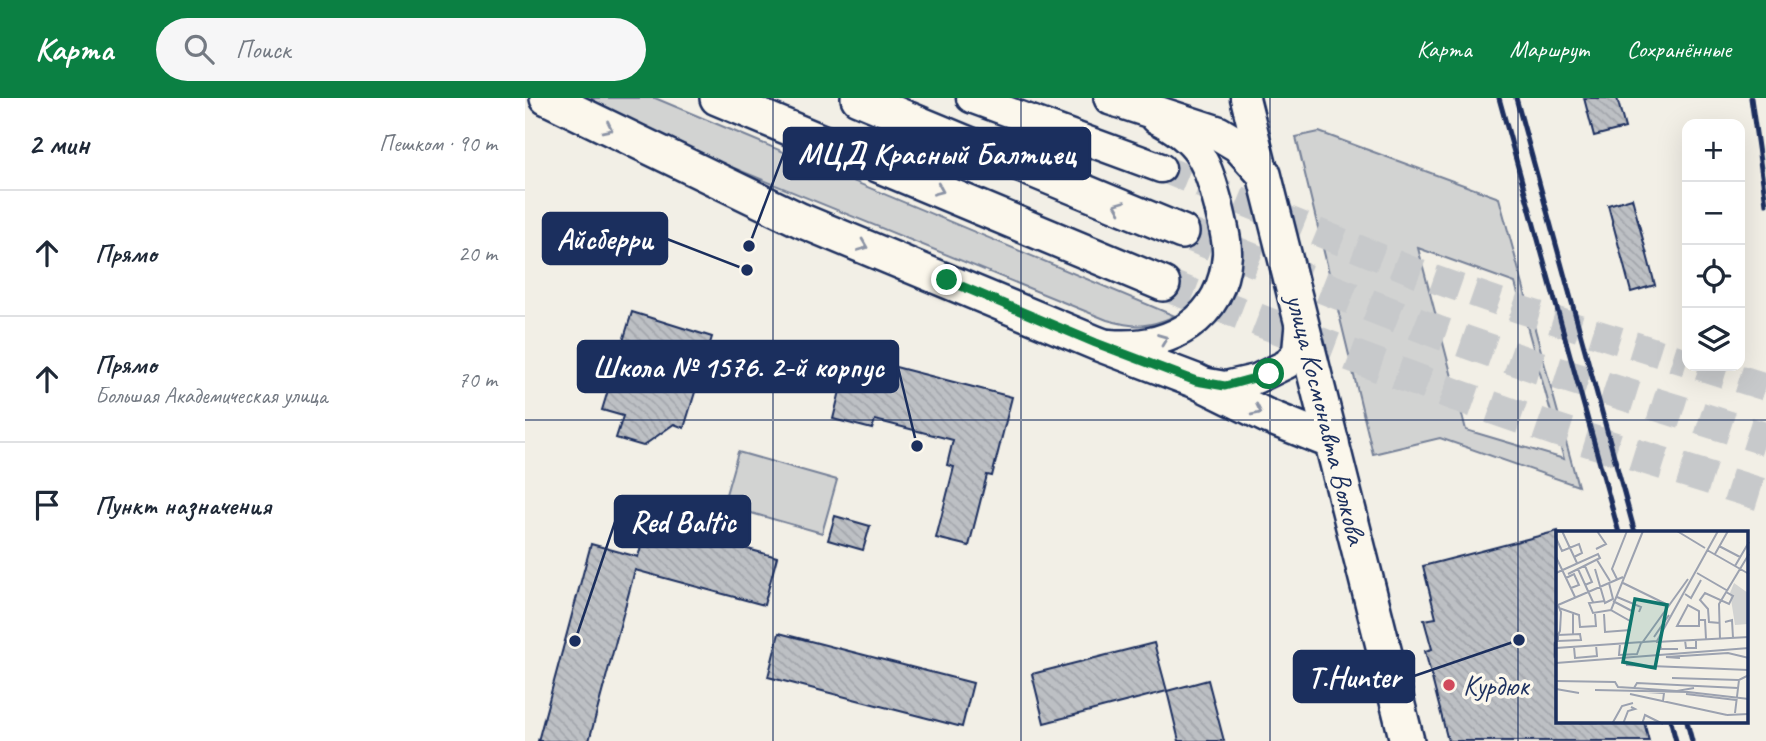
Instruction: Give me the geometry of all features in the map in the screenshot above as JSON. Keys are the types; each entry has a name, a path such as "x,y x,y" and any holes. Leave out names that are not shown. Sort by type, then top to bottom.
{"main road":[{"path":"547,98 790,216 1096,343 1196,381 1267,416 1332,442"},
{"path":"717,98 1163,284"},
{"path":"858,98 1182,232"},
{"path":"1117,100 1218,132 1238,145 1264,174"},
{"name":"улица Космонавта Волкова","path":"1264,174 1407,741"}],"street":[{"path":"971,98 1161,168"},
{"path":"1117,100 1154,101 1164,98"},
{"name":"улица Космонавта Волкова","path":"1245,98 1264,174"},
{"path":"1096,343 1133,346 1155,343 1195,322 1211,306 1223,281 1227,253 1210,174 1195,145 1164,123 1117,100"},
{"path":"1196,381 1225,386 1257,379 1287,364 1297,351 1300,310"}],"shaded area":[{"path":"575,98 655,98 1175,316 1157,323 1141,325 1107,320 643,131"},
{"path":"1319,132 1499,198 1578,486 1440,438 1373,454 1296,137","holes":["1418,248 1515,283 1564,459 1466,430"]},
{"path":"738,452 837,480 822,533 723,505"}],"building":[{"path":"1584,98 1617,98 1625,128 1594,136"},
{"path":"1632,198 1655,285 1631,292 1608,205"},
{"path":"632,312 712,337 684,428 674,424 643,446 616,438 623,416 602,410"},
{"path":"849,355 1012,397 992,476 987,475 969,546 936,538 954,467 947,465 953,440 875,420 872,429 833,419"},
{"path":"835,516 870,526 863,550 828,540"},
{"path":"648,522 777,557 764,605 635,570 589,741 538,741 591,544 638,557"},
{"path":"1556,532 1556,724 1645,724 1649,741 1448,741 1425,651 1432,649 1424,620 1436,618 1423,566"},
{"path":"779,633 973,683 962,727 768,677"},
{"path":"1154,643 1167,691 1044,723 1032,674"},
{"path":"1208,680 1224,741 1179,741 1167,691"}],"tunnel":[{"path":"1161,168 1425,276 1682,360"},
{"path":"1182,232 1440,333 1766,439"},
{"path":"1163,284 1456,395 1556,430 1766,496"},
{"path":"1715,371 1766,387"}],"railway":[{"path":"1499,98 1618,531"},
{"path":"1516,98 1634,531"},
{"path":"1751,98 1766,204"},
{"path":"1672,724 1676,741"},
{"path":"1688,724 1692,741"}],"place":[{"name":"МЦД Красный Балтиец","path":"749,246"},
{"name":"Айсберри","path":"747,270"},
{"name":"Школа № 1576. 2-й корпус","path":"917,446"},
{"name":"T.Hunter","path":"1519,640"},
{"name":"Red Baltic","path":"575,641"},
{"name":"Курдюк","path":"1449,685"}],"route":[{"path":"947,280 1096,343 1196,381 1225,386 1269,374"}]}
